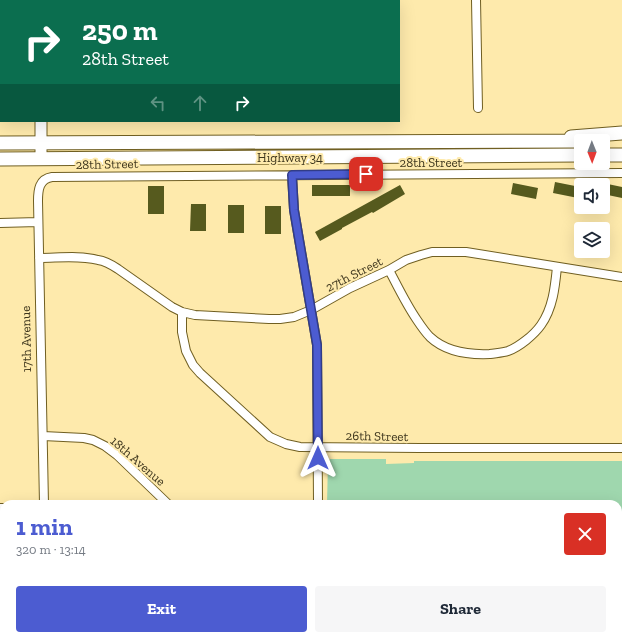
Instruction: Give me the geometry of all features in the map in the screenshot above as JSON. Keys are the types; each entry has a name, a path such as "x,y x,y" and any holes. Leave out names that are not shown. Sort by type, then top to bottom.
{"highway":[{"path":"527,142 622,133"},
{"name":"Highway 34","path":"0,143 574,141"},
{"path":"610,141 622,141"},
{"path":"610,155 622,154"},
{"name":"Highway 34","path":"0,159 574,155"}],"main road":[{"path":"41,122 41,158"}],"street":[{"path":"476,0 478,108"},
{"name":"28th Street","path":"48,178 622,172"},
{"path":"292,175 294,210 317,345 318,500"},
{"name":"17th Avenue","path":"44,500 38,222 40,184 48,178"},
{"path":"0,222 38,222"},
{"name":"27th Street","path":"39,258 86,258 99,260 110,264 118,268 172,307 195,316 275,319 287,318 311,310 350,288 389,270 406,260 432,252 466,252 622,277"},
{"path":"389,270 414,316 430,337 438,343 457,352 477,355 507,351 527,340 541,326 552,299 557,267"},
{"name":"26th Street","path":"182,312 182,332 184,345 193,365 270,437 292,446 420,448 622,448"},
{"name":"18th Avenue","path":"42,436 84,438 93,440 105,446 117,455 164,500"}],"green space":[{"path":"330,459 386,459 386,464 414,463 414,461 622,461 622,500 327,500 328,462"}],"building":[{"path":"555,182 574,186 574,197 553,193"},
{"path":"513,183 538,188 536,199 511,194"},
{"path":"610,184 622,187 622,198 610,195"},
{"path":"312,185 350,185 350,196 312,196"},
{"path":"400,185 405,194 320,241 315,232"},
{"path":"148,186 164,186 164,214 148,214"},
{"path":"191,204 206,204 206,231 190,231"},
{"path":"228,205 244,205 244,233 228,233"},
{"path":"265,206 281,206 281,234 265,234"}],"route":[{"path":"318,458 317,345 294,210 292,175 366,174"}]}
